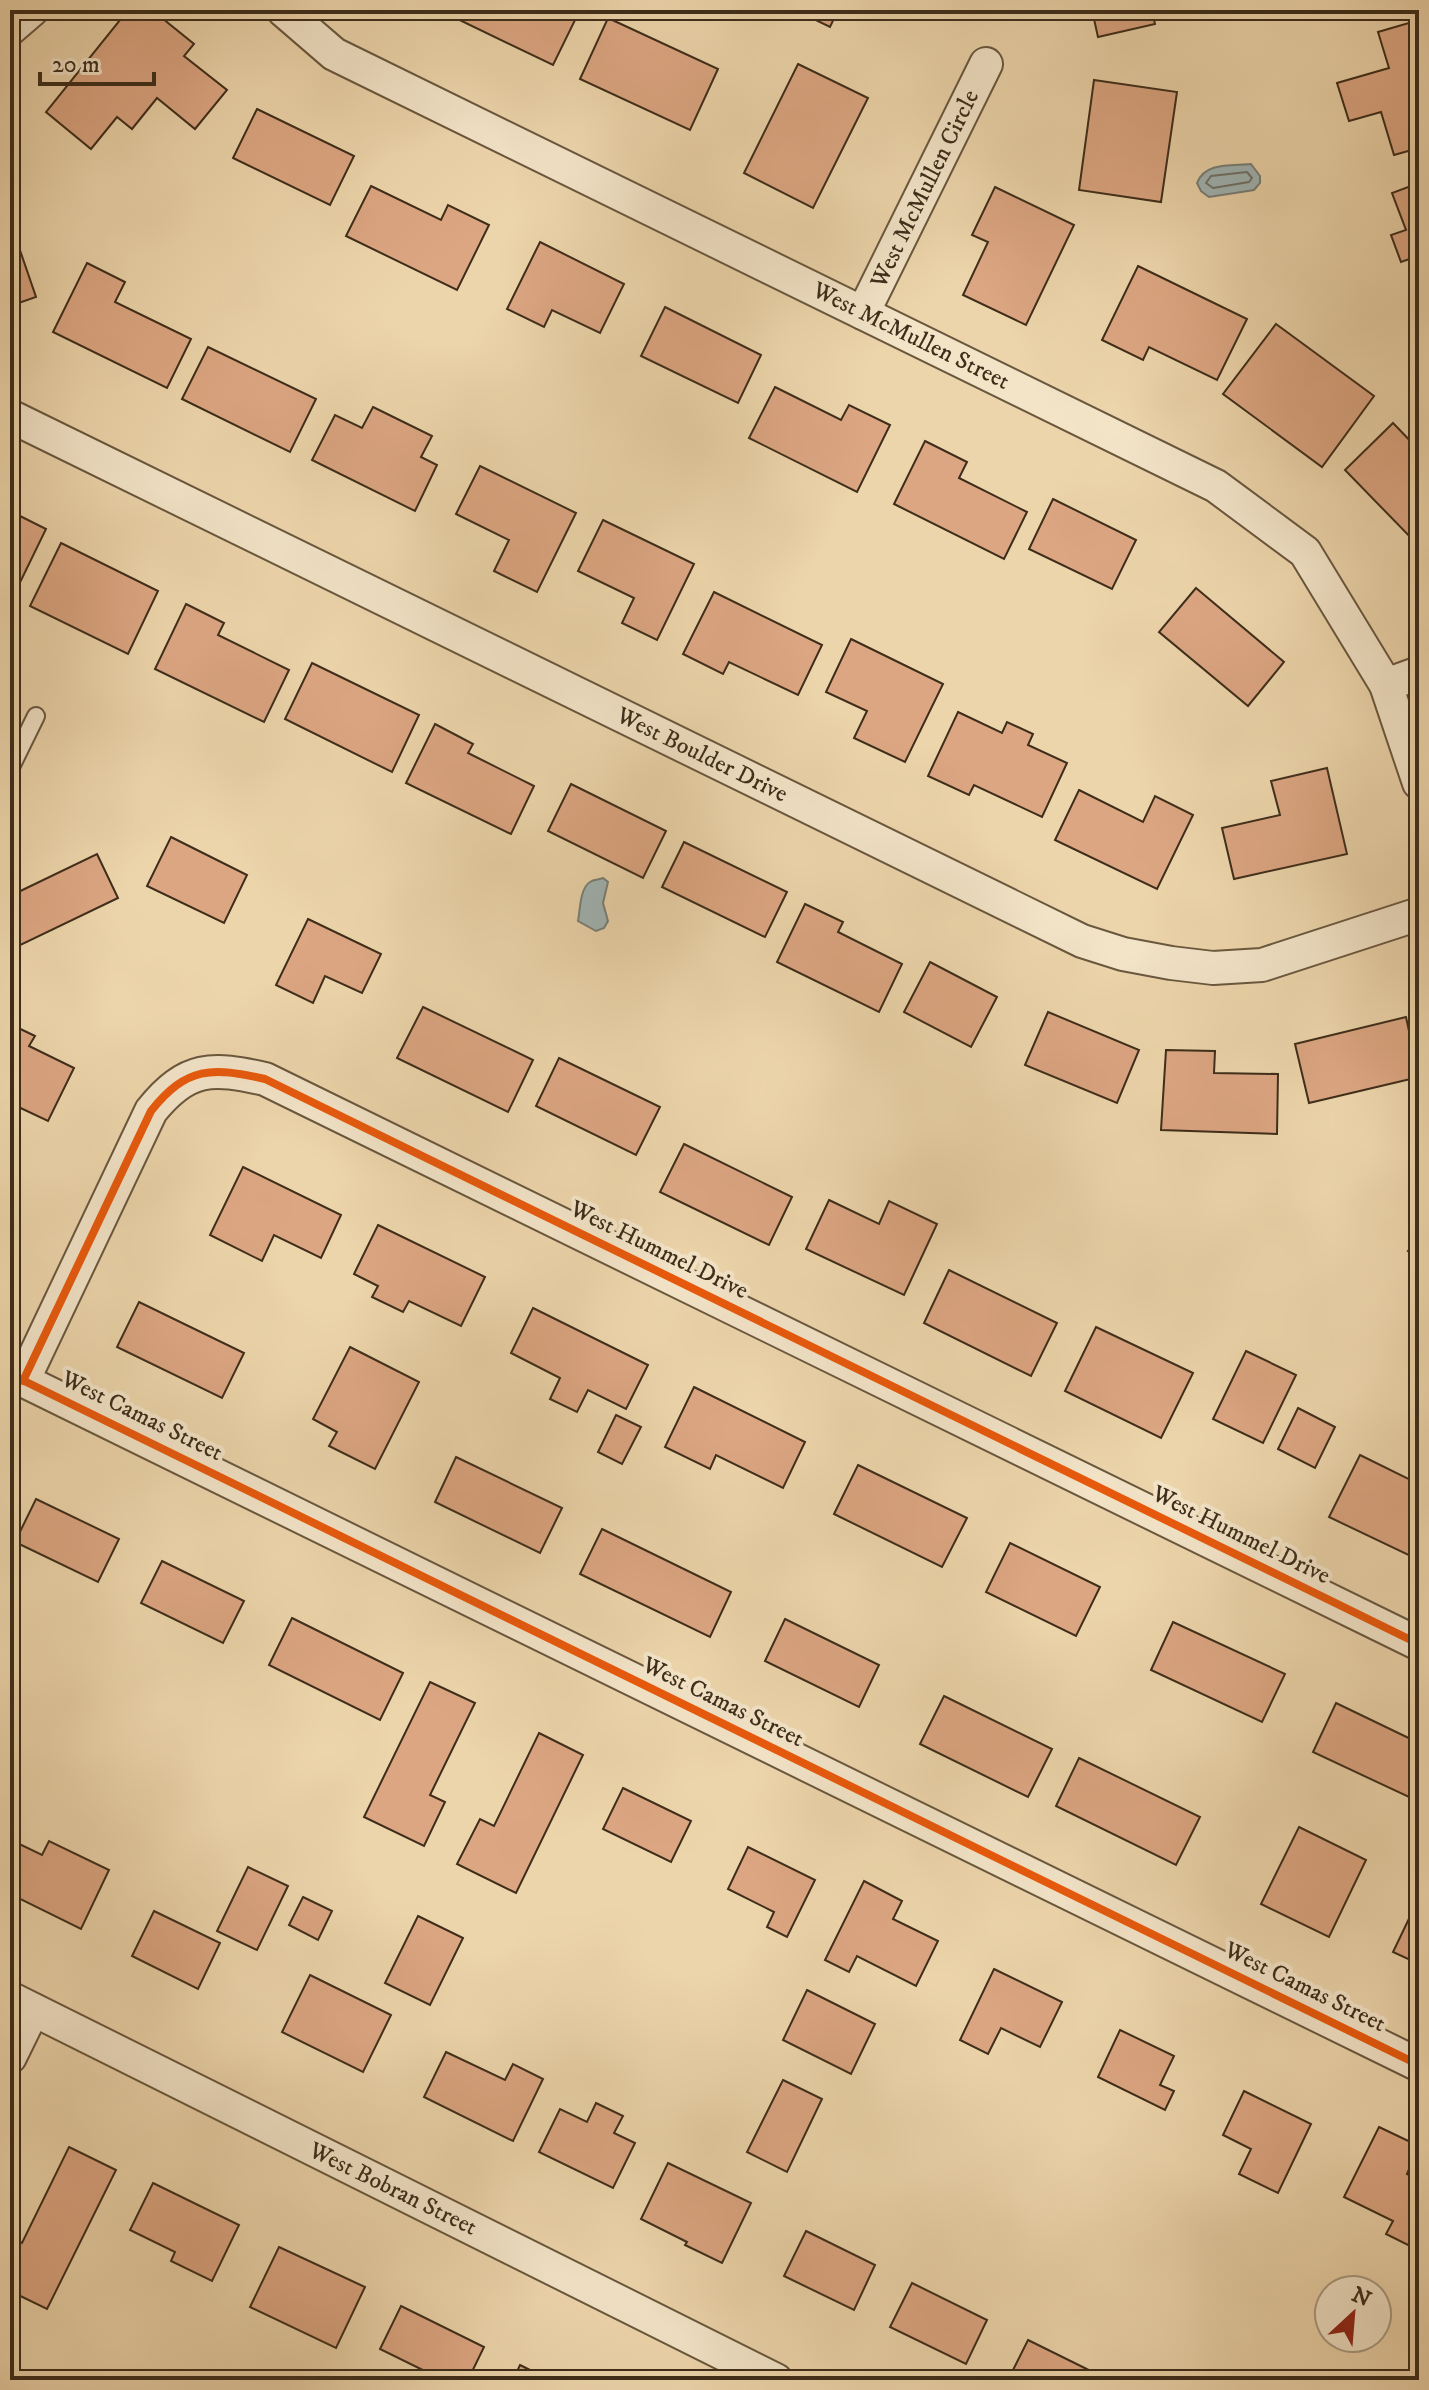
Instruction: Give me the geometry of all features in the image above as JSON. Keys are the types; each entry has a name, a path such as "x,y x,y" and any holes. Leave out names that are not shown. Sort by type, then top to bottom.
{"street":[{"path":"10,29 32,10"},
{"name":"West McMullen Street","path":"283,10 334,54 1216,486 1305,552 1386,685 1419,783"},
{"name":"West McMullen Circle","path":"863,313 986,64"},
{"name":"West Boulder Drive","path":"10,416 1082,941 1123,954 1171,963 1213,968 1250,966 1262,965 1419,914"},
{"path":"1386,685 1419,673"},
{"name":"West Hummel Drive","path":"17,1377 151,1111 169,1089 194,1074 233,1072 265,1079 1419,1644"},
{"name":"West Camas Street","path":"17,1377 1419,2065"},
{"path":"10,2057 22,2004"},
{"name":"West Bobran Street","path":"22,2004 727,2369 776,2380"}],"lane":[{"path":"10,769 36,716"}],"water":[{"path":"1251,164 1260,176 1260,183 1254,190 1209,197 1197,183 1212,168"},
{"path":"603,878 608,882 603,903 608,921 604,928 596,931 578,921 584,889 592,881"}],"building":[{"path":"128,10 152,10 194,44 184,56 227,90 195,129 157,98 132,129 117,117 91,149 46,112"},
{"path":"444,10 571,10 578,14 553,65"},
{"path":"795,10 838,10 830,27"},
{"path":"1092,10 1152,10 1155,24 1098,37"},
{"path":"608,18 718,69 690,130 580,79"},
{"path":"1419,20 1419,148 1394,155 1381,112 1349,121 1337,83 1389,68 1378,32"},
{"path":"798,64 868,98 813,208 744,173"},
{"path":"1094,80 1177,92 1161,202 1079,190"},
{"path":"257,109 354,156 330,205 233,158"},
{"path":"1419,183 1419,258 1401,262 1391,235 1406,230 1392,193"},
{"path":"371,186 441,220 448,205 489,225 457,290 346,236"},
{"path":"995,187 1074,225 1026,325 963,295 988,242 972,235"},
{"path":"10,221 36,297 10,306"},
{"path":"540,242 624,284 600,333 552,310 544,327 507,309"},
{"path":"87,263 125,282 115,302 191,339 167,388 53,332"},
{"path":"1138,266 1247,319 1217,380 1149,347 1143,360 1102,340"},
{"path":"665,307 761,355 738,403 641,356"},
{"path":"1276,324 1374,396 1322,467 1223,394"},
{"path":"208,347 316,399 290,452 182,399"},
{"path":"775,387 841,420 849,405 890,425 857,492 749,438"},
{"path":"373,407 432,436 421,457 437,465 415,511 312,460 335,415 362,428"},
{"path":"1393,423 1419,450 1419,546 1345,470"},
{"path":"925,441 967,462 959,478 1027,512 1004,559 894,504"},
{"path":"480,466 576,513 537,592 494,571 509,540 456,514"},
{"path":"1053,499 1136,540 1112,589 1029,549"},
{"path":"10,511 46,529 10,603"},
{"path":"603,520 694,564 657,640 622,623 634,598 578,571"},
{"path":"61,543 158,591 128,654 30,606"},
{"path":"1196,588 1284,662 1248,706 1159,632"},
{"path":"714,592 822,645 798,695 729,662 723,674 683,654"},
{"path":"186,604 224,623 218,635 289,670 264,722 155,669"},
{"path":"851,639 943,684 905,762 854,738 867,711 826,692"},
{"path":"312,663 419,715 392,772 285,719"},
{"path":"958,712 1002,733 1007,722 1033,734 1028,745 1067,763 1042,817 974,785 969,795 928,776"},
{"path":"435,724 473,744 468,753 534,786 511,834 406,783"},
{"path":"1327,768 1347,854 1234,879 1222,828 1280,815 1271,781"},
{"path":"571,784 666,831 643,878 548,831"},
{"path":"1079,790 1143,822 1155,796 1193,815 1157,889 1055,840"},
{"path":"171,837 247,875 224,923 147,886"},
{"path":"684,842 787,892 765,937 662,887"},
{"path":"97,854 118,898 10,950 10,896"},
{"path":"805,904 843,922 838,932 902,964 879,1012 777,962"},
{"path":"308,919 381,954 362,993 325,976 313,1003 276,985"},
{"path":"930,962 997,997 971,1047 904,1012"},
{"path":"423,1007 533,1060 508,1112 397,1058"},
{"path":"1048,1012 1139,1050 1117,1103 1025,1065"},
{"path":"1406,1017 1419,1077 1309,1103 1295,1044"},
{"path":"10,1024 35,1036 29,1046 74,1068 48,1121 10,1103"},
{"path":"1166,1050 1215,1051 1214,1073 1278,1074 1277,1134 1161,1130"},
{"path":"559,1058 660,1107 636,1155 536,1106"},
{"path":"684,1144 792,1197 769,1245 660,1192"},
{"path":"243,1167 341,1215 321,1258 274,1235 262,1261 210,1235"},
{"path":"829,1200 879,1224 889,1201 937,1224 904,1295 806,1249"},
{"path":"378,1225 485,1277 461,1326 409,1301 403,1312 372,1297 378,1286 354,1274"},
{"path":"1419,1238 1419,1259 1408,1251"},
{"path":"949,1270 1057,1323 1031,1376 924,1323"},
{"path":"139,1302 244,1353 222,1398 117,1347"},
{"path":"533,1308 648,1365 626,1409 588,1390 577,1412 550,1399 560,1378 511,1353"},
{"path":"1096,1327 1193,1373 1161,1438 1065,1391"},
{"path":"350,1347 419,1382 375,1469 329,1446 337,1432 313,1419"},
{"path":"1246,1351 1296,1375 1263,1443 1213,1419"},
{"path":"694,1387 805,1442 783,1488 716,1455 710,1469 665,1447"},
{"path":"1298,1408 1335,1427 1315,1468 1278,1449"},
{"path":"616,1415 641,1427 622,1464 598,1452"},
{"path":"1360,1455 1419,1484 1419,1560 1329,1517"},
{"path":"456,1457 562,1508 540,1553 435,1502"},
{"path":"858,1465 967,1518 942,1567 834,1514"},
{"path":"36,1499 119,1539 98,1582 15,1542"},
{"path":"602,1529 731,1592 710,1637 580,1574"},
{"path":"1010,1543 1100,1587 1076,1636 986,1592"},
{"path":"162,1561 244,1601 223,1643 141,1603"},
{"path":"292,1618 403,1673 380,1720 269,1665"},
{"path":"785,1619 879,1665 859,1707 765,1661"},
{"path":"1173,1622 1285,1674 1262,1722 1151,1670"},
{"path":"430,1682 475,1703 430,1795 445,1802 424,1846 364,1817"},
{"path":"944,1696 1052,1749 1028,1797 920,1744"},
{"path":"1336,1703 1419,1743 1419,1775 1409,1797 1313,1752"},
{"path":"539,1733 583,1755 516,1893 457,1864 480,1819 494,1826"},
{"path":"1079,1758 1200,1817 1176,1865 1056,1806"},
{"path":"623,1788 691,1821 671,1862 603,1829"},
{"path":"1299,1827 1366,1860 1329,1937 1261,1904"},
{"path":"11,1840 42,1855 49,1841 109,1870 81,1929 10,1894"},
{"path":"748,1847 815,1880 787,1937 767,1927 774,1912 728,1889"},
{"path":"248,1867 288,1886 257,1950 217,1931"},
{"path":"864,1881 902,1901 893,1919 938,1941 916,1986 857,1956 849,1972 825,1960"},
{"path":"303,1897 332,1911 318,1940 289,1925"},
{"path":"1416,1904 1419,1906 1419,1964 1393,1952"},
{"path":"154,1911 220,1943 198,1989 132,1956"},
{"path":"418,1916 463,1938 430,2005 385,1983"},
{"path":"994,1969 1062,2002 1040,2047 1001,2028 988,2054 960,2040"},
{"path":"310,1975 391,2015 363,2072 282,2032"},
{"path":"807,1990 875,2024 851,2074 783,2040"},
{"path":"1120,2030 1174,2056 1160,2085 1174,2091 1165,2110 1098,2077"},
{"path":"446,2052 505,2080 513,2064 543,2079 513,2141 424,2097"},
{"path":"783,2080 822,2099 787,2172 747,2152"},
{"path":"1244,2091 1311,2124 1278,2193 1239,2174 1251,2149 1223,2135"},
{"path":"596,2103 623,2116 614,2133 635,2143 613,2188 539,2152 560,2109 587,2122"},
{"path":"1379,2127 1419,2146 1407,2174 1419,2180 1419,2243 1416,2249 1386,2234 1393,2221 1344,2197"},
{"path":"69,2147 116,2170 47,2309 10,2291 10,2237 22,2243"},
{"path":"668,2163 751,2203 722,2263 641,2219"},
{"path":"153,2183 239,2225 212,2281 171,2261 175,2252 130,2230"},
{"path":"806,2231 875,2265 854,2310 784,2276"},
{"path":"279,2247 365,2287 336,2348 250,2307"},
{"path":"912,2283 987,2320 966,2364 890,2327"},
{"path":"401,2306 484,2347 468,2380 443,2380 380,2349"},
{"path":"1028,2340 1101,2376 1099,2380 1008,2380"},
{"path":"520,2365 550,2380 513,2380"}],"cycle path":[{"path":"23,1381 151,1111 164,1096 189,1078 215,1072 246,1075 265,1079 1419,1644"},
{"path":"10,1374 1419,2065"}]}
